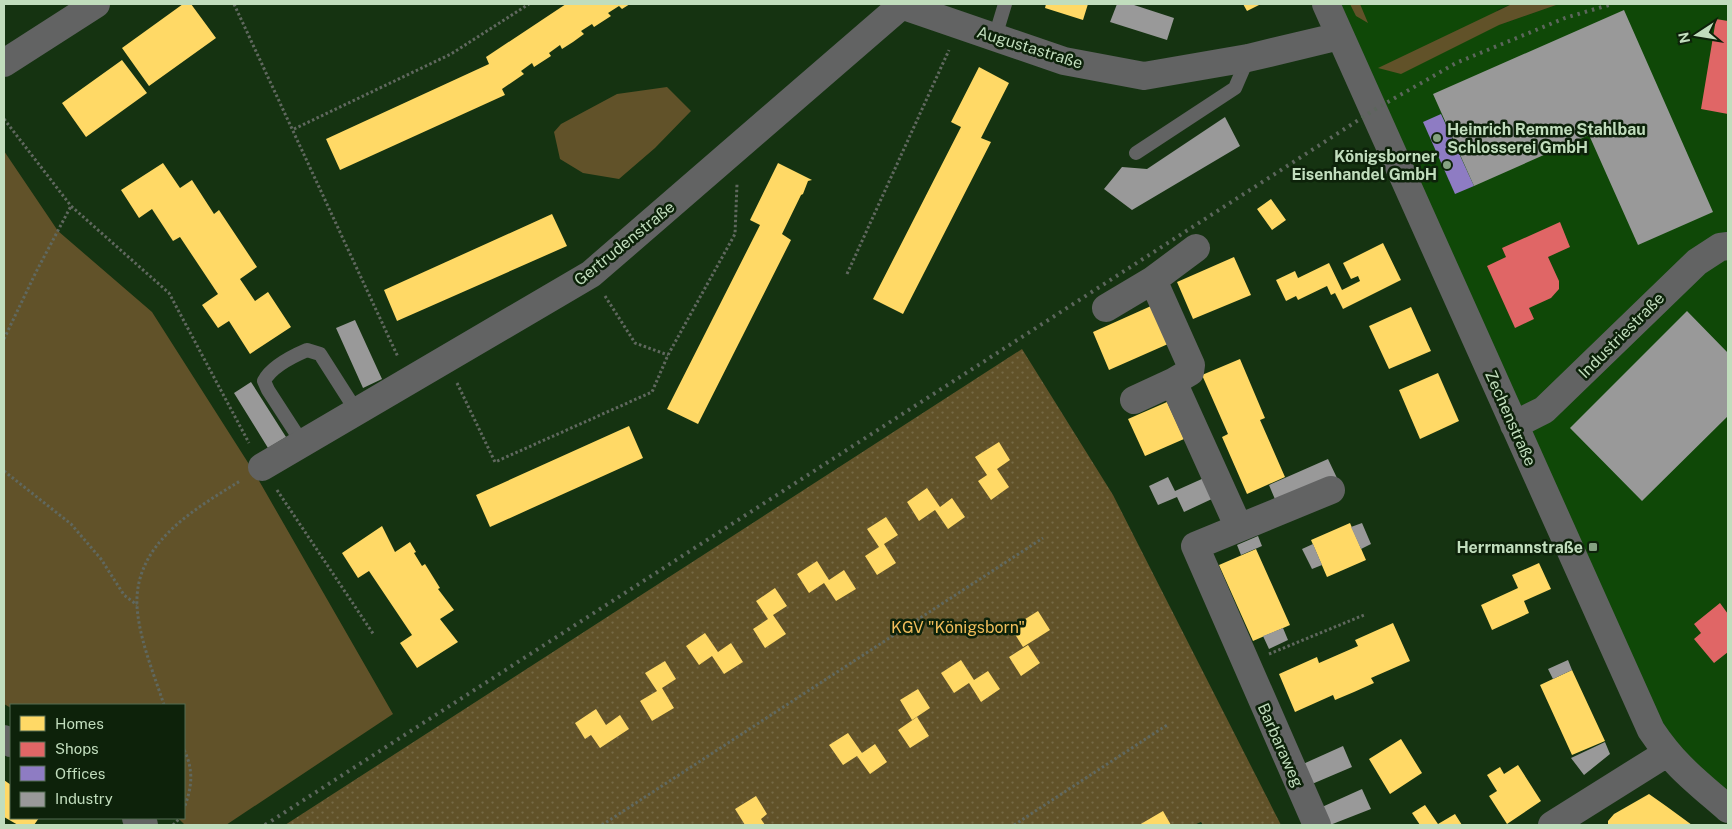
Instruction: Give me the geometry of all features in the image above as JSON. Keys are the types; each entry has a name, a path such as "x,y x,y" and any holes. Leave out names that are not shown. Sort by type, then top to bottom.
{"street":[{"path":"4,63 96,4"},
{"name":"Zechenstraße","path":"1326,4 1651,730 1667,753 1686,774 1728,809"},
{"name":"Augustastraße","path":"900,5 1064,61 1144,76 1248,58 1340,36"},
{"name":"Gertrudenstraße","path":"262,467 446,361 591,274 900,5"},
{"name":"Industriestraße","path":"1514,426 1544,410 1697,262 1720,247 1728,246"},
{"path":"1106,308 1153,280 1196,248"},
{"path":"1134,400 1190,372 1191,365 1153,280"},
{"path":"1173,382 1239,528"},
{"name":"Barbaraweg","path":"1317,825 1195,546 1331,490"},
{"path":"1552,825 1667,753"}],"lane":[{"path":"995,37 1005,4"},
{"path":"1136,154 1235,88 1248,58"},
{"path":"303,444 264,381 271,371 290,359 307,350 320,354 357,412"}],"path":[{"path":"234,4 294,129 409,382"},
{"path":"294,129 450,54 529,4"},
{"path":"847,274 951,45"},
{"path":"4,118 71,206 169,293 262,467 374,635"},
{"path":"446,361 495,462 652,392 668,355 735,234 738,148"},
{"path":"4,339 36,272 71,206"},
{"path":"591,274 635,343 668,355"},
{"path":"164,704 143,636 137,605 142,573 151,553 164,536 189,514 262,467"},
{"path":"4,471 72,524 101,559 124,595 137,605"},
{"path":"602,825 1043,538"},
{"path":"1246,664 1364,615"},
{"path":"1014,825 1167,725"},
{"path":"185,754 192,778 185,805"}],"shaded area":[{"path":"1326,4 1512,4 1497,10 1499,25 1559,4 1728,4 1728,809 1685,774"}],"green space":[{"path":"1350,4 1360,4 1368,23 1356,16"},
{"path":"1512,4 1559,4 1499,25 1401,74 1378,68"},
{"path":"667,87 691,111 655,148 619,179 583,173 560,159 554,132 561,124 617,94"},
{"path":"4,151 58,231 152,312 254,472 393,714 226,825 185,825 179,819 185,819 185,704 10,704 10,707 4,704"},
{"name":"KGV \"Königsborn\"","path":"1022,349 1113,495 1281,825 1203,825 1201,822 1194,825 285,825"}],"building: Homes":[{"path":"183,4 191,4 216,38 149,86 122,48"},
{"path":"566,4 630,4 622,9 619,6 608,13 611,16 594,27 592,24 581,31 584,34 573,42 562,49 560,45 549,53 551,56 534,67 532,63 521,71 524,74 502,89 505,95 340,170 326,139 489,64 486,57"},
{"path":"1046,4 1088,4 1083,20 1045,8"},
{"path":"1243,4 1261,4 1247,11"},
{"path":"122,60 147,93 86,137 62,103"},
{"path":"979,67 1009,83 981,138 991,142 903,314 873,299 961,127 951,122"},
{"path":"163,163 180,188 192,180 214,214 219,210 257,267 240,279 255,301 268,292 291,327 250,354 229,321 218,328 202,305 218,294 180,237 173,241 152,209 139,218 121,190"},
{"path":"778,163 812,180 808,181 782,234 791,240 698,424 667,409 760,225 750,220"},
{"path":"1271,199 1286,220 1272,230 1257,209"},
{"path":"552,214 567,246 397,321 384,290"},
{"path":"1383,243 1401,280 1343,309 1335,293 1331,295 1327,286 1298,300 1296,296 1286,301 1276,280 1295,271 1298,278 1329,263 1342,290 1360,281 1358,276 1351,279 1343,263"},
{"path":"1234,257 1251,295 1193,319 1177,282"},
{"path":"1151,306 1168,344 1109,370 1093,332"},
{"path":"1411,307 1431,351 1389,369 1369,326"},
{"path":"1240,359 1265,418 1260,420 1285,477 1247,494 1222,437 1228,434 1202,375"},
{"path":"1438,373 1459,421 1420,439 1399,390"},
{"path":"1167,402 1184,439 1145,456 1128,419"},
{"path":"629,426 643,458 490,527 476,495"},
{"path":"999,442 1010,460 997,469 1009,487 991,500 978,481 987,475 975,457"},
{"path":"927,488 940,507 952,498 965,517 948,529 935,510 919,521 907,502"},
{"path":"886,517 898,535 884,544 896,563 877,575 865,556 879,547 867,529"},
{"path":"1350,523 1366,560 1327,577 1311,540"},
{"path":"382,526 395,552 410,542 422,566 425,564 440,588 438,589 454,610 440,619 458,642 417,668 400,643 412,635 369,571 358,578 342,553"},
{"path":"1256,549 1290,625 1253,641 1219,565"},
{"path":"817,561 829,580 844,570 856,589 836,601 824,583 809,593 797,574"},
{"path":"1539,563 1551,589 1524,601 1529,613 1492,630 1481,605 1518,588 1512,575"},
{"path":"775,588 787,606 773,615 786,634 765,648 753,629 768,619 756,601"},
{"path":"1038,611 1050,630 1023,647 1011,628"},
{"path":"1393,623 1410,661 1371,678 1374,683 1354,692 1335,700 1333,695 1295,712 1279,674 1317,657 1319,663 1358,646 1355,640"},
{"path":"705,633 718,652 731,643 743,662 724,674 712,656 699,665 686,646"},
{"path":"1028,645 1040,663 1021,676 1009,657"},
{"path":"961,660 974,680 988,671 1000,689 981,702 969,683 954,693 941,673"},
{"path":"665,661 676,679 662,688 674,708 652,721 640,701 657,691 645,673"},
{"path":"1572,670 1605,741 1572,755 1540,685"},
{"path":"918,689 930,708 912,720 900,700"},
{"path":"596,709 606,725 620,715 629,729 600,748 591,735 585,739 575,723"},
{"path":"917,717 929,736 910,748 898,730"},
{"path":"848,733 862,753 875,744 887,762 870,774 857,756 843,765 829,745"},
{"path":"1401,739 1422,773 1390,794 1369,759"},
{"path":"1518,765 1541,801 1507,824 1489,796 1497,791 1487,775 1500,767 1504,774"},
{"path":"4,780 10,784 10,819 38,819 34,825 18,825 4,817"},
{"path":"1649,794 1692,825 1608,825 1608,821 1614,814"},
{"path":"756,796 767,814 761,819 765,825 745,825 735,809"},
{"path":"1425,805 1438,824 1455,814 1462,825 1420,825 1412,813"},
{"path":"1163,811 1171,825 1139,825"}],"building: Shops":[{"path":"1716,19 1728,21 1728,114 1701,109"},
{"path":"1560,222 1570,247 1548,257 1559,281 1559,289 1551,298 1529,308 1534,319 1515,328 1487,266 1506,257 1502,248"},
{"path":"1720,603 1728,614 1728,652 1714,663 1694,639 1701,633 1694,624"}],"building: Offices":[{"path":"1441,114 1474,186 1455,194 1423,122"}],"building: Industry":[{"path":"1117,4 1131,4 1174,18 1167,40 1110,22"},
{"path":"1624,10 1713,212 1638,245 1589,135 1474,186 1433,94"},
{"path":"1225,117 1240,146 1132,210 1104,189 1122,167 1147,169"},
{"path":"1687,311 1728,353 1728,416 1642,501 1570,428"},
{"path":"355,320 382,379 363,388 336,328"},
{"path":"251,382 286,437 268,448 234,393"},
{"path":"1328,459 1337,478 1277,504 1269,485"},
{"path":"1168,477 1175,491 1204,478 1214,498 1184,512 1177,497 1158,505 1149,486"},
{"path":"1362,523 1371,544 1361,549 1351,527"},
{"path":"1258,536 1262,546 1241,555 1237,545"},
{"path":"1313,544 1322,565 1312,569 1302,549"},
{"path":"1283,628 1288,640 1269,649 1263,636"},
{"path":"1568,660 1572,670 1553,679 1548,669"},
{"path":"1605,742 1610,754 1584,775 1571,758"},
{"path":"1343,746 1352,767 1312,784 1303,764"},
{"path":"1362,789 1371,809 1330,825 1322,807"}],"railway":[{"path":"265,825 1374,110 1456,63 1565,18 1612,4"}],"place":[{"name":"Heinrich Remme Stahlbau Schlosserei GmbH","path":"1437,138"},
{"name":"Königsborner Eisenhandel GmbH","path":"1447,165"},
{"name":"Herrmannstraße","path":"1593,547"}]}
